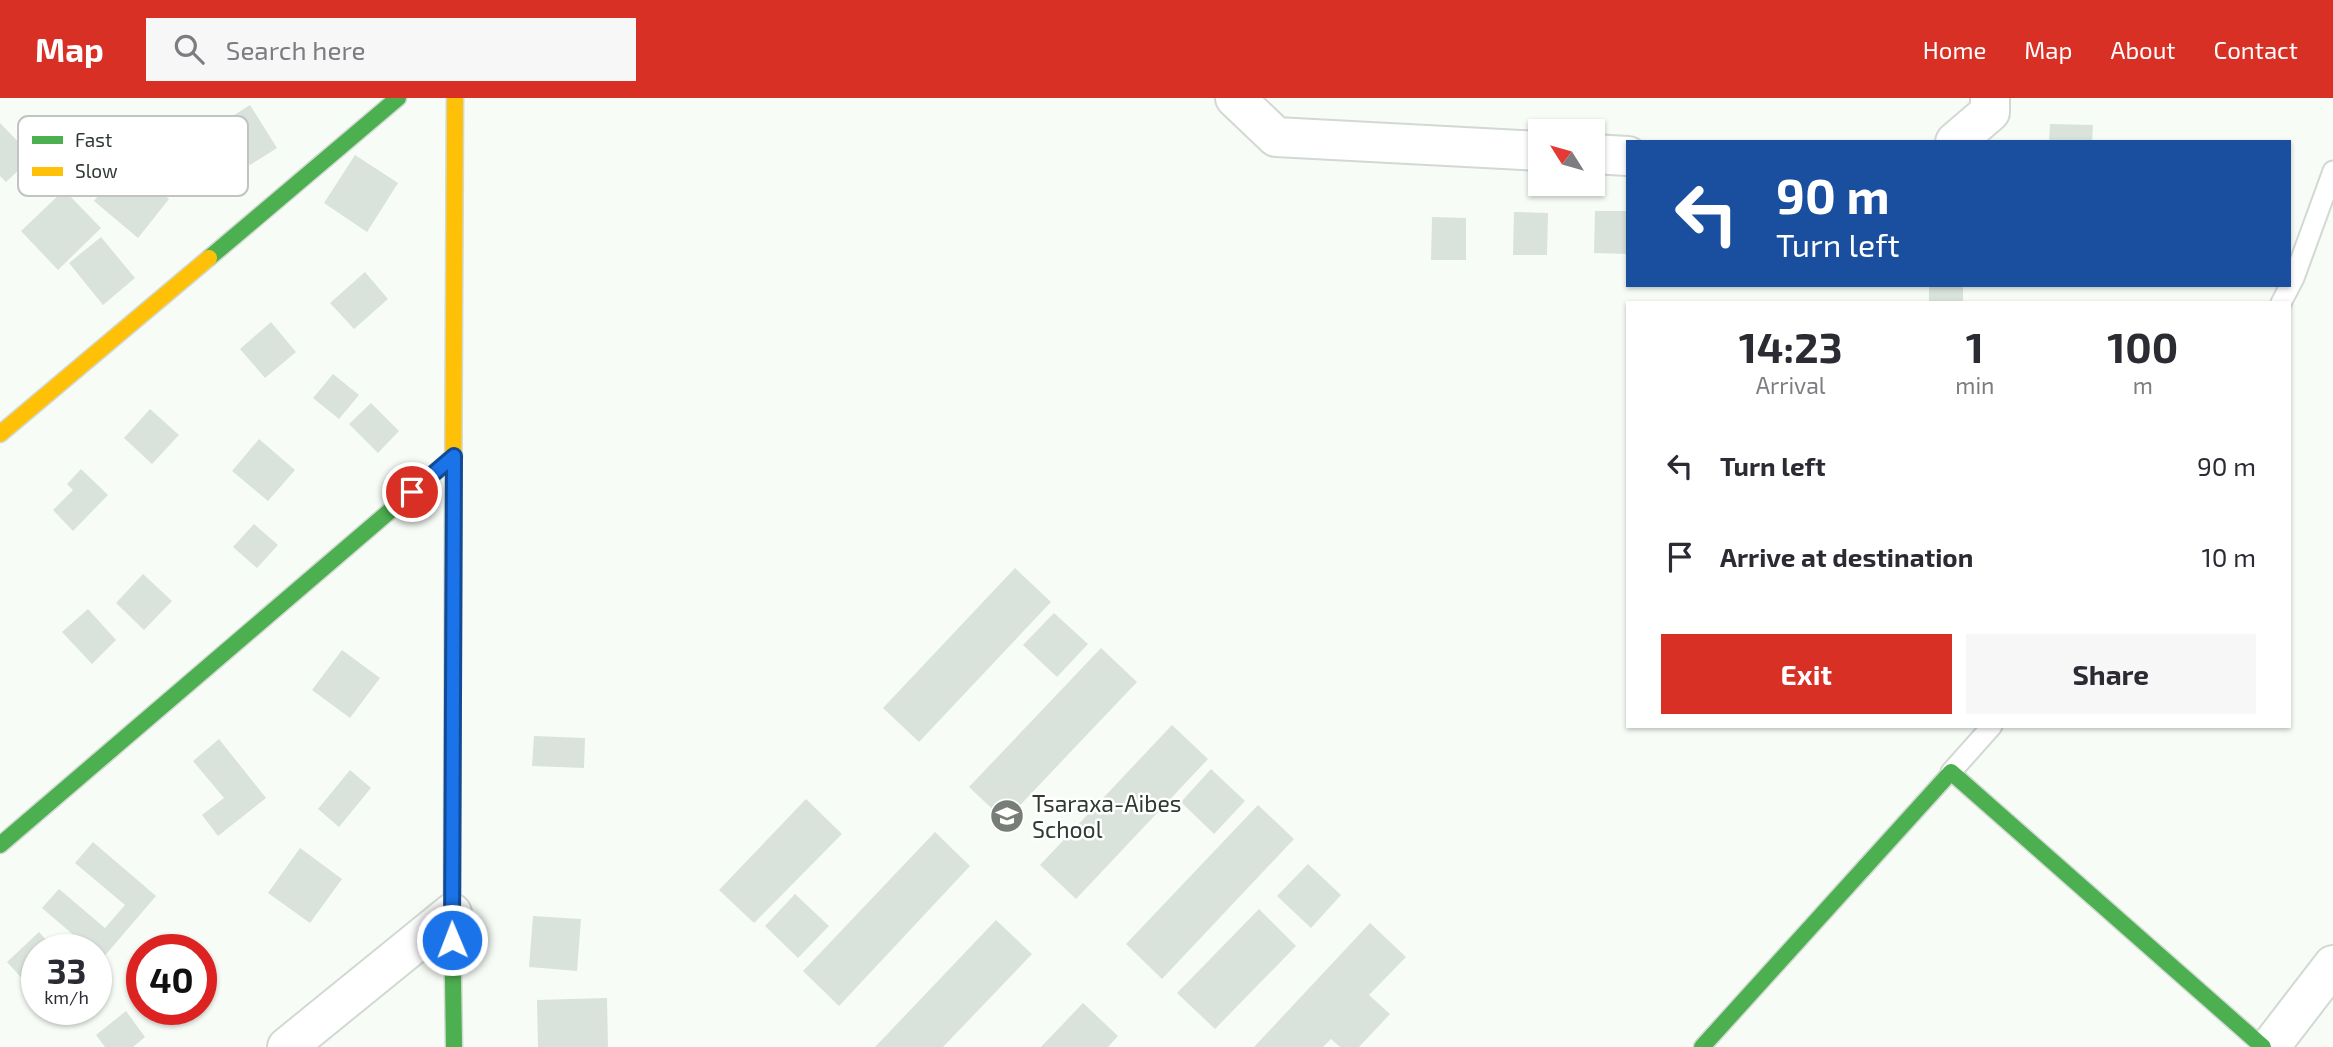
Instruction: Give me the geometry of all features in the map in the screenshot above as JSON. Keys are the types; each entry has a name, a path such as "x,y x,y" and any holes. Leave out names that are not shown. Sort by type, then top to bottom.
{"street":[{"path":"0,434 398,98"},
{"path":"454,1047 452,913 455,98"},
{"path":"1235,98 1276,137 1528,150"},
{"path":"1957,140 1990,112 1990,98"},
{"path":"1605,155 1626,156"},
{"path":"0,845 454,456"},
{"path":"1702,1047 1951,772 2263,1047"},
{"path":"287,1047 452,913"},
{"path":"2270,1047 2333,965"}],"lane":[{"path":"2291,284 2333,171"},
{"path":"1951,772 1990,728"}],"building":[{"path":"250,105 277,148 250,165 248,116 233,116"},
{"path":"0,123 18,142 18,171 6,182 0,176"},
{"path":"2050,124 2093,125 2092,140 2049,140"},
{"path":"355,155 398,183 367,232 324,203"},
{"path":"58,196 70,196 101,228 58,270 21,231"},
{"path":"98,196 165,196 169,199 138,238 94,201"},
{"path":"1595,211 1626,211 1626,254 1594,253"},
{"path":"1514,212 1548,213 1547,255 1513,255"},
{"path":"1432,217 1466,218 1466,260 1431,260"},
{"path":"101,237 135,278 103,305 69,263"},
{"path":"365,272 388,299 354,329 330,303"},
{"path":"1929,287 1963,287 1963,301 1929,301"},
{"path":"271,322 296,352 265,378 240,349"},
{"path":"333,374 359,395 339,419 313,398"},
{"path":"371,403 399,431 378,453 349,424"},
{"path":"150,409 179,435 152,464 124,438"},
{"path":"259,439 295,470 268,501 232,471"},
{"path":"81,469 108,495 73,531 53,510 73,490 67,484"},
{"path":"254,524 278,545 257,568 233,547"},
{"path":"1015,568 1051,602 919,742 883,708"},
{"path":"143,574 172,601 144,630 116,603"},
{"path":"88,609 116,640 92,664 62,632"},
{"path":"1054,613 1088,644 1057,677 1023,645"},
{"path":"1101,648 1137,682 1005,821 969,787"},
{"path":"342,650 380,678 350,718 312,690"},
{"path":"1172,725 1208,759 1076,899 1040,865"},
{"path":"534,736 585,738 584,768 532,766"},
{"path":"219,739 266,798 218,836 202,815 224,798 193,761"},
{"path":"1211,769 1245,801 1214,834 1181,802"},
{"path":"350,770 371,788 339,827 318,809"},
{"path":"806,799 842,834 754,923 719,890"},
{"path":"1258,805 1294,839 1162,979 1126,944"},
{"path":"935,832 970,866 839,1006 803,971"},
{"path":"93,842 156,896 112,947 112,934 72,934 42,908 59,889 105,928 125,905 75,863"},
{"path":"300,848 342,879 310,923 268,893"},
{"path":"1308,864 1341,895 1311,928 1277,896"},
{"path":"795,894 829,926 798,958 765,926"},
{"path":"1259,909 1296,946 1215,1029 1177,993"},
{"path":"533,916 581,919 577,971 529,967"},
{"path":"996,920 1032,954 943,1047 875,1047"},
{"path":"1370,923 1406,957 1369,995 1390,1014 1359,1047 1340,1047 1331,1039 1323,1047 1254,1047"},
{"path":"21,949 21,977 7,962"},
{"path":"607,998 608,1047 538,1047 537,1000"},
{"path":"1083,1003 1118,1036 1108,1047 1041,1047"},
{"path":"126,1011 126,1025 136,1025 145,1037 133,1047 105,1047 96,1035 112,1025"}],"traffic: fast":[{"path":"209,258 398,98"},
{"path":"0,845 454,456"},
{"path":"453,526 454,1047"},
{"path":"1702,1047 1951,772 2263,1047"}],"traffic: slow":[{"path":"453,526 455,98"},
{"path":"0,434 209,258"}],"place":[{"name":"Tsaraxa-Aibes School","path":"1007,816"}],"route":[{"path":"412,492 454,456 452,940"}]}
